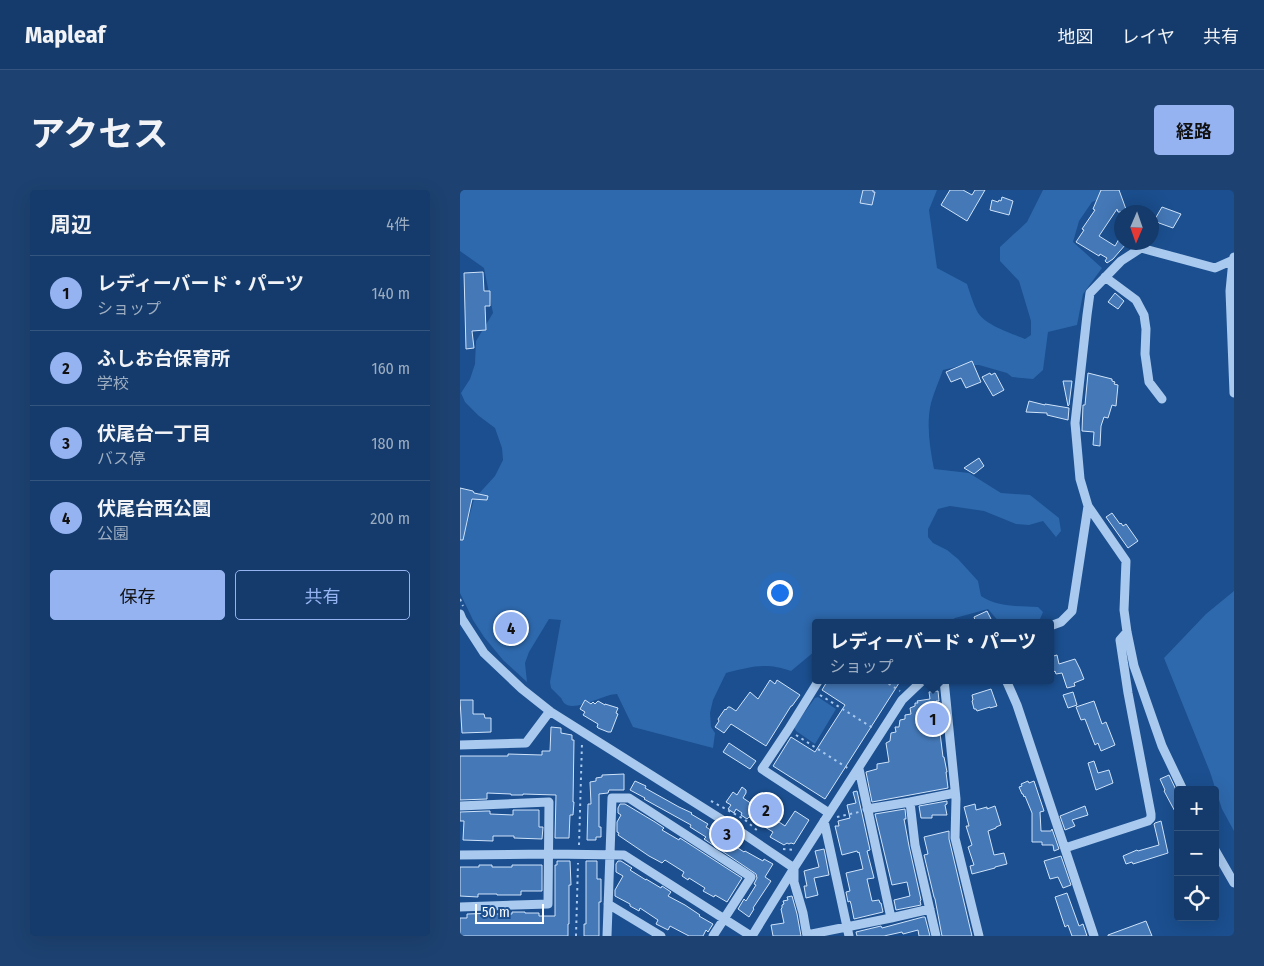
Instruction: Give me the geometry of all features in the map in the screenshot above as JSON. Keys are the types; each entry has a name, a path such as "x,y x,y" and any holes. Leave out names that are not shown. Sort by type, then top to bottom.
{"street":[{"path":"1181,786 1162,746 1134,666 1124,610 1126,561 1088,506 1080,479 1075,423 1090,293 1120,261 1141,248 1216,268 1234,258"},
{"path":"1234,258 1230,291 1234,393"},
{"path":"1105,277 1136,300 1144,315 1146,329 1145,354 1149,382 1162,399"},
{"path":"1054,625 1061,622 1072,611 1088,506"},
{"path":"463,612 462,619 484,653 522,689 550,710 732,826 794,868"},
{"path":"1065,848 1148,821 1151,818 1120,640 1127,632"},
{"path":"817,684 762,769 829,812"},
{"path":"460,855 624,855 752,936 794,868 825,825 829,812 859,769 902,700 919,684"},
{"path":"945,684 955,793 955,838 979,936"},
{"path":"1008,684 1094,936"},
{"path":"460,745 526,743 550,710"},
{"path":"859,769 891,918"},
{"path":"868,810 955,793"},
{"path":"607,936 612,798 629,798 751,877 713,936"},
{"path":"460,806 549,802 548,904 460,907"},
{"path":"910,802 915,845 936,936"},
{"path":"825,825 849,936"},
{"path":"1219,857 1234,883"},
{"path":"794,868 794,882 807,936 930,909"},
{"path":"608,904 661,936"}],"path":[{"path":"460,599 463,612"},
{"path":"889,684 902,692"},
{"path":"813,690 875,730"},
{"path":"788,730 849,769"},
{"path":"576,936 582,738"},
{"path":"711,801 744,819 762,835"},
{"path":"825,825 835,818 868,810"},
{"path":"783,849 796,850"}],"shaded area":[{"path":"460,190 937,190 929,210 937,268 967,284 980,316 998,328 1025,339 1031,335 1031,321 1019,281 1000,261 1000,247 1027,222 1043,190 1121,190 1092,202 1079,221 1073,242 1102,268 1083,294 1077,325 1048,332 1043,370 1033,379 1012,377 1007,373 979,365 964,365 943,370 931,403 929,428 934,469 969,473 1001,493 1030,495 1059,518 1061,531 1056,537 1043,521 1029,525 1016,524 984,511 950,506 938,509 928,529 928,537 933,543 947,550 958,559 978,581 981,596 1001,604 1038,607 1043,612 1040,619 997,619 988,609 954,619 812,619 812,654 791,671 766,666 751,667 726,673 713,700 710,713 711,727 715,733 713,748 633,727 617,694 582,705 575,706 564,703 561,697 551,688 550,682 561,620 549,619 529,652 525,663 527,682 503,660 484,637 473,620 460,593 460,542 465,532 474,499 495,476 503,460 502,448 495,428 465,402 461,393 470,379 475,364 476,341 493,313 484,268 460,251"},
{"path":"1234,591 1234,831 1222,809 1219,800 1219,786 1215,786 1164,658 1206,614"},
{"path":"818,697 836,709 815,744 796,731 794,727 815,698"}],"building":[{"path":"863,190 873,190 875,192 872,205 860,203"},
{"path":"950,190 963,190 972,195 975,190 985,190 967,221 941,205"},
{"path":"1101,190 1119,190 1124,205 1114,205 1114,214 1099,236 1114,245 1114,250 1121,250 1107,263 1105,261 1107,258 1100,254 1099,256 1076,242 1095,210 1093,209"},
{"path":"1002,197 1013,201 1009,215 990,210 992,200 998,202 999,200 1001,201"},
{"path":"1162,207 1181,214 1173,228 1159,223 1159,212"},
{"path":"483,272 484,291 490,291 490,306 485,306 486,330 472,331 474,348 466,349 464,273"},
{"path":"1115,293 1124,301 1118,309 1108,302"},
{"path":"972,361 981,382 966,388 961,378 951,382 946,372"},
{"path":"990,373 991,375 995,373 1004,390 993,396 982,377"},
{"path":"1088,373 1112,379 1115,382 1114,384 1118,385 1116,406 1112,405 1108,418 1104,417 1101,426 1100,446 1093,445 1094,432 1082,431 1083,405 1085,405"},
{"path":"1063,381 1072,381 1068,406"},
{"path":"1029,401 1069,408 1068,420 1047,415 1047,413 1026,412"},
{"path":"979,458 984,466 974,474 964,468"},
{"path":"460,488 488,496 487,500 472,499 463,540 460,540"},
{"path":"1112,513 1120,524 1123,526 1126,524 1138,541 1128,548 1106,517"},
{"path":"987,611 991,619 975,619 974,617"},
{"path":"1057,655 1059,664 1075,659 1084,679 1074,683 1075,686 1067,688 1062,673 1056,674 1054,672 1054,656"},
{"path":"770,680 775,684 777,680 800,695 766,746 731,724 724,733 715,727 725,709 730,707 736,711 750,692 758,699"},
{"path":"826,684 898,684 825,799 773,766 791,737 815,752 845,705 822,690"},
{"path":"991,689 997,706 977,711 974,709 972,695"},
{"path":"938,691 939,701 936,701 948,788 872,802 866,772 877,769 877,764 889,762 886,743 890,741 891,733 896,732 895,727 899,727 900,720 905,719 905,715 911,714 910,708 915,706 915,703 918,703 917,701 930,699 929,692"},
{"path":"1073,692 1077,705 1068,708 1063,695"},
{"path":"460,700 473,700 473,714 484,714 485,718 491,718 491,732 462,733"},
{"path":"585,700 591,704 593,702 595,704 598,701 618,708 616,713 618,714 611,732 598,728 598,724 583,715 585,712 580,709"},
{"path":"1094,701 1102,724 1106,722 1115,745 1101,751 1098,743 1095,745 1085,719 1081,720 1076,707"},
{"path":"551,727 561,728 561,733 572,735 572,740 574,740 574,802 573,815 570,815 569,838 555,838 556,795 487,793 487,799 460,800 460,756 542,755 542,751 550,751"},
{"path":"729,743 756,761 750,769 723,752"},
{"path":"1094,761 1098,773 1109,770 1113,783 1096,790 1088,763"},
{"path":"624,774 624,790 609,790 608,793 599,794 599,827 601,827 601,837 596,837 596,840 587,840 588,804 591,804 590,782 596,781 596,778 602,777 602,775"},
{"path":"1169,775 1174,786 1174,810 1164,791 1160,779"},
{"path":"635,781 692,813 708,824 706,827 744,852 773,864 765,877 771,881 749,917 738,909 744,899 746,901 756,885 754,884 757,878 756,874 704,839 706,837 690,827 691,825 630,790"},
{"path":"1028,781 1029,783 1034,781 1044,811 1040,812 1041,831 1051,831 1052,829 1059,849 1054,851 1053,845 1042,845 1042,842 1032,842 1032,813 1019,787"},
{"path":"742,787 746,790 743,798 785,826 795,811 809,820 794,844 787,843 784,845 770,837 773,832 749,817 747,819 736,809 734,813 728,809 731,805 726,802 733,792 737,795"},
{"path":"857,791 870,850 867,851 874,878 867,879 872,901 879,900 883,912 854,919 846,892 850,891 846,873 863,869 859,852 842,855 835,826 839,826 838,821 850,818 847,805 856,803 853,792"},
{"path":"947,801 945,805 947,815 932,815 932,818 921,818 919,806"},
{"path":"620,804 625,804 655,822 664,828 662,830 679,840 680,838 742,878 727,902 703,891 705,888 682,876 684,872 665,860 662,863 618,835 617,822 621,815 618,813"},
{"path":"975,804 976,810 995,806 1001,825 988,831 994,855 1004,853 1007,864 972,874 970,866 974,865 968,847 972,845 966,826 969,826 964,807"},
{"path":"1085,806 1088,815 1072,820 1075,826 1065,830 1060,816"},
{"path":"905,809 906,819 904,819 921,905 896,910 894,900 910,896 907,882 892,885 875,814"},
{"path":"513,810 539,810 539,827 543,827 542,839 493,836 493,841 463,840 464,821 460,821 460,812 490,811 490,814 513,815"},
{"path":"1161,821 1168,853 1133,864 1132,862 1126,864 1123,856 1137,850 1159,845 1154,824"},
{"path":"949,831 949,839 972,936 942,936 924,855 928,854 924,837"},
{"path":"824,849 829,875 814,878 818,895 806,898 804,886 807,886 804,871 819,867 815,851"},
{"path":"1061,856 1071,885 1063,888 1058,877 1050,879 1044,861"},
{"path":"557,861 570,861 571,885 569,885 568,936 460,936 460,918 467,918 467,914 512,914 512,912 525,912 539,913 539,916 555,916 555,865 557,865"},
{"path":"586,861 597,861 597,879 601,879 599,936 584,936 584,924 586,924"},
{"path":"618,861 632,868 630,870 646,880 661,888 662,886 671,892 668,896 713,924 708,932 706,930 703,936 689,936 670,926 668,930 656,924 658,920 640,908 639,911 615,896 615,890 623,876 616,872"},
{"path":"479,865 512,867 512,865 542,865 542,891 521,891 521,895 478,894 478,897 460,896 460,867 479,867"},
{"path":"1067,893 1079,926 1083,924 1087,936 1072,936 1068,925 1065,927 1055,897"},
{"path":"792,896 801,936 773,936 771,925 784,923 781,909 784,904 783,901 788,900 787,897"},
{"path":"925,917 930,936 919,936 918,930 884,936 857,936 856,932 881,926 882,928"},
{"path":"1146,921 1152,936 1108,936 1108,935"}],"place":[{"name":"伏尾台⻄公園","path":"511,628"},
{"name":"レディーバード・パーツ","path":"933,719"},
{"name":"ふしお台保育所","path":"766,810"},
{"name":"伏尾台一丁目","path":"727,834"}]}
